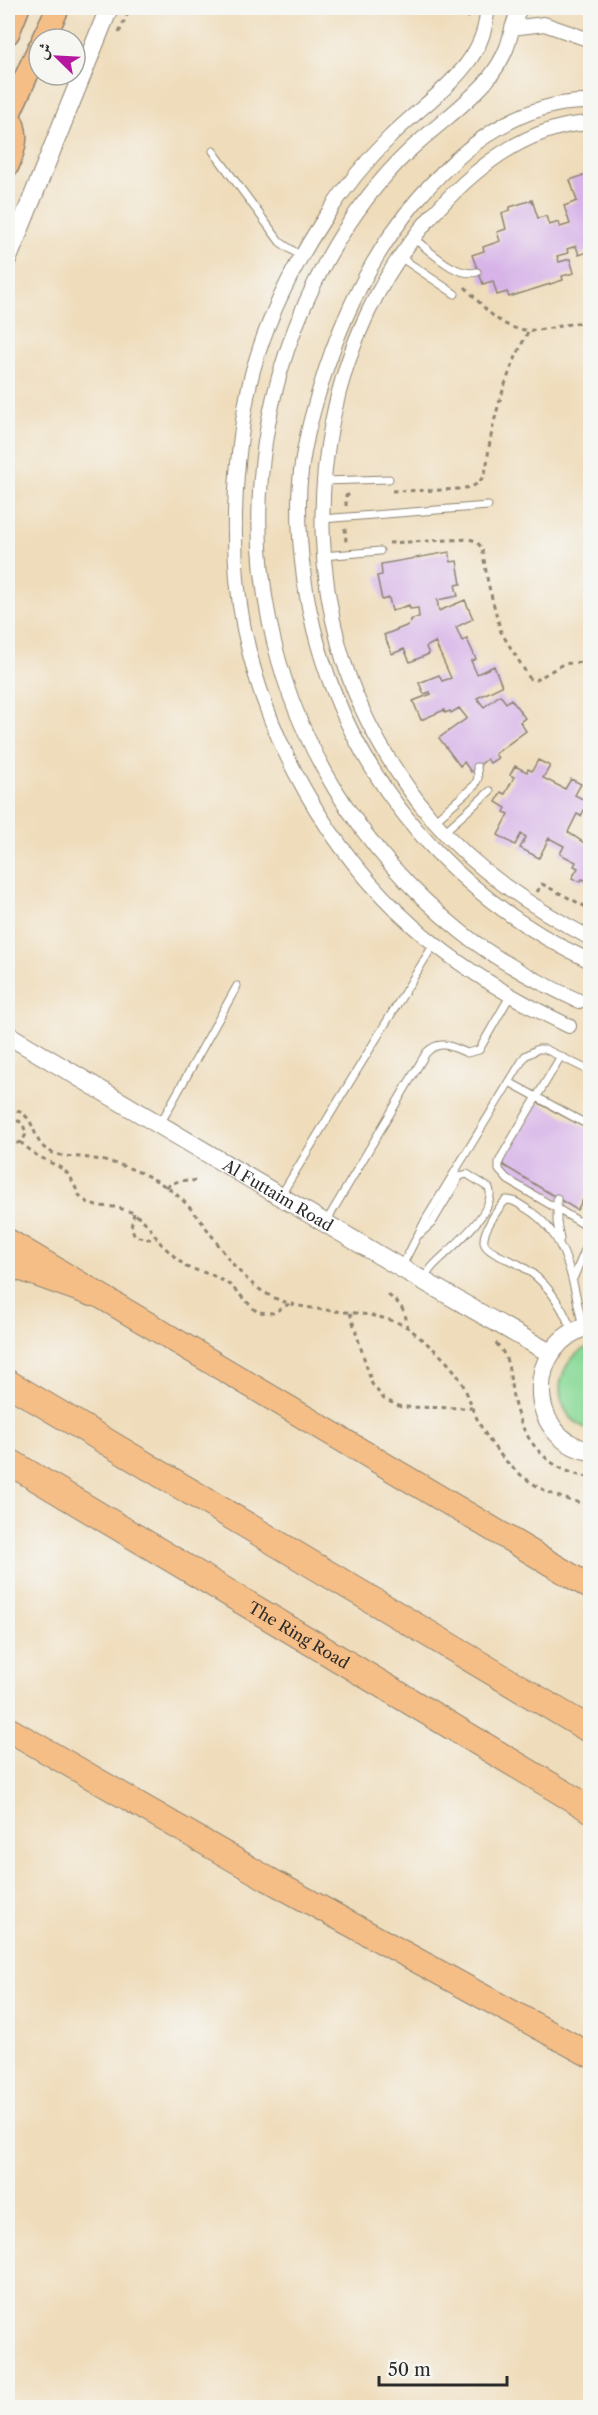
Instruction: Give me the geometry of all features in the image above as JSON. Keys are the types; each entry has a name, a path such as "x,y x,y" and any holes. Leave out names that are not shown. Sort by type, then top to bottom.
{"highway":[{"path":"8,1241 92,1293 591,1587"},
{"path":"8,1263 92,1293"},
{"path":"8,1383 591,1730"},
{"name":"The Ring Road","path":"8,1461 591,1809"},
{"path":"537,1555 591,1570"},
{"path":"8,1729 268,1879 591,2055"}],"main road":[{"path":"8,33 18,8"},
{"path":"49,27 58,8"},
{"path":"8,165 16,138 8,116 27,74"}],"street":[{"path":"8,258 109,8"},
{"path":"487,8 481,39 463,70 408,119 366,164 326,217 302,257 264,338 254,370 241,433 235,515 238,591 252,663 275,728 305,790 343,847 387,900 435,944 470,971 510,996 569,1026"},
{"path":"521,8 503,57 483,84 394,166 356,214 323,266 292,339 269,411 260,470 259,528 266,606 273,638 292,699 304,729 349,812 387,861 435,910 489,952 528,976 579,1001"},
{"path":"512,28 544,24 591,40"},
{"path":"591,102 538,109 484,136 445,170 409,210 362,285 342,326 312,418 298,500 304,580 311,620 320,652 352,734 392,799 424,840 468,882 519,921 591,961"},
{"path":"591,123 546,129 520,141 499,155 439,208 400,257 372,306 347,367 332,423 321,519 323,556 332,617 339,646 352,686 390,762 434,821 494,878 529,904 591,938"},
{"path":"445,170 459,188"},
{"path":"312,418 332,423"},
{"path":"241,433 265,436"},
{"path":"311,620 332,617"},
{"path":"392,799 408,789"},
{"path":"564,948 575,930"},
{"name":"Al Futtaim Road","path":"8,1035 422,1281 550,1353"},
{"path":"585,1327 550,1353 541,1375 540,1400 549,1422 565,1440 591,1451"}],"lane":[{"path":"213,152 280,242 302,257"},
{"path":"413,238 461,272 477,272"},
{"path":"400,257 455,294"},
{"path":"324,481 388,479"},
{"path":"321,519 488,506"},
{"path":"323,556 380,551"},
{"path":"434,821 475,785 479,774 477,767"},
{"path":"444,832 490,791"},
{"path":"280,1197 435,944"},
{"path":"159,1126 237,986"},
{"path":"325,1224 426,1053 434,1046 446,1044 466,1053 479,1050 510,996"},
{"path":"401,1268 426,1219 525,1056 545,1049 591,1071"},
{"path":"561,1056 503,1154 499,1162 499,1170 508,1180 591,1228"},
{"path":"509,1082 588,1124"},
{"path":"420,1234 432,1223 460,1176 467,1174 489,1188 489,1199 468,1234 437,1262 422,1281"},
{"path":"557,1198 561,1244"},
{"path":"509,1200 534,1213 561,1244 585,1327 559,1304 531,1272 487,1247 483,1239 486,1231 502,1205 509,1200"},
{"path":"572,1282 591,1239"}],"path":[{"path":"459,281 483,309 507,325 529,330 544,330 573,322 591,323"},
{"path":"383,492 467,488 480,481 486,471 492,431 504,385 529,330"},
{"path":"351,545 346,544 346,496 351,493 361,493"},
{"path":"385,544 469,539 476,541 482,548 488,583 501,632 530,679 536,680 563,664 591,661"},
{"path":"529,904 542,884 591,909"},
{"path":"8,1109 19,1112 28,1119 35,1128 38,1139 50,1152 105,1160 124,1166 166,1187 196,1214 234,1267 260,1290 289,1304 315,1310 350,1313 384,1320 407,1328 443,1356 456,1372 472,1408 498,1453 516,1472 537,1488 556,1497 591,1504"},
{"path":"8,1122 14,1120 23,1124 26,1134 16,1144 8,1142"},
{"path":"20,1142 36,1155 63,1169 70,1176 79,1195 87,1202 96,1206 116,1207 134,1213 186,1267 212,1275 230,1285 257,1312 273,1312 289,1304"},
{"path":"166,1187 185,1179 195,1180"},
{"path":"134,1213 131,1227 135,1236 143,1239 157,1238"},
{"path":"388,1295 405,1312 407,1328"},
{"path":"350,1313 372,1384 384,1399 401,1407 472,1408"},
{"path":"490,1338 507,1357 519,1421 530,1441 544,1457 556,1465 569,1472 591,1477"}],"green space":[{"path":"590,1346 590,1431 570,1417 563,1404 561,1384 567,1365 573,1357"}],"building":[{"path":"590,173 590,251 579,255 576,246 567,249 568,253 557,256 559,262 570,259 574,273 562,276 563,280 509,297 507,292 497,295 493,281 483,284 472,255 484,251 483,247 500,241 497,232 506,229 502,213 510,210 510,207 532,200 538,218 546,216 549,225 559,222 560,227 570,224 564,206 577,201 570,180"},
{"path":"449,552 451,562 457,561 461,584 455,585 458,596 437,600 439,611 465,600 473,619 456,627 462,641 467,639 476,659 471,661 477,674 494,666 502,686 477,698 484,707 500,695 506,703 511,699 525,718 520,722 526,731 495,754 498,758 490,763 487,759 471,772 464,762 460,766 439,738 467,718 459,708 451,713 450,711 445,713 444,710 421,720 413,701 431,694 430,692 424,694 419,683 439,675 442,681 451,678 435,642 426,647 429,654 410,662 404,649 392,654 384,635 406,626 411,622 410,620 419,617 418,608 410,609 409,605 392,611 389,598 382,600 377,576 382,575 381,564"},
{"path":"538,760 550,766 543,778 565,789 571,779 581,784 575,795 588,802 581,816 577,814 568,832 590,847 590,882 582,879 580,882 572,878 578,868 574,866 576,862 560,854 564,846 549,838 539,858 520,848 526,837 521,834 515,845 498,835 509,814 504,812 506,808 496,802 501,792 505,794 514,777 510,775 515,766 527,772 528,769 532,771"},
{"path":"537,1102 590,1130 590,1188 577,1210 503,1165 503,1159"}]}
